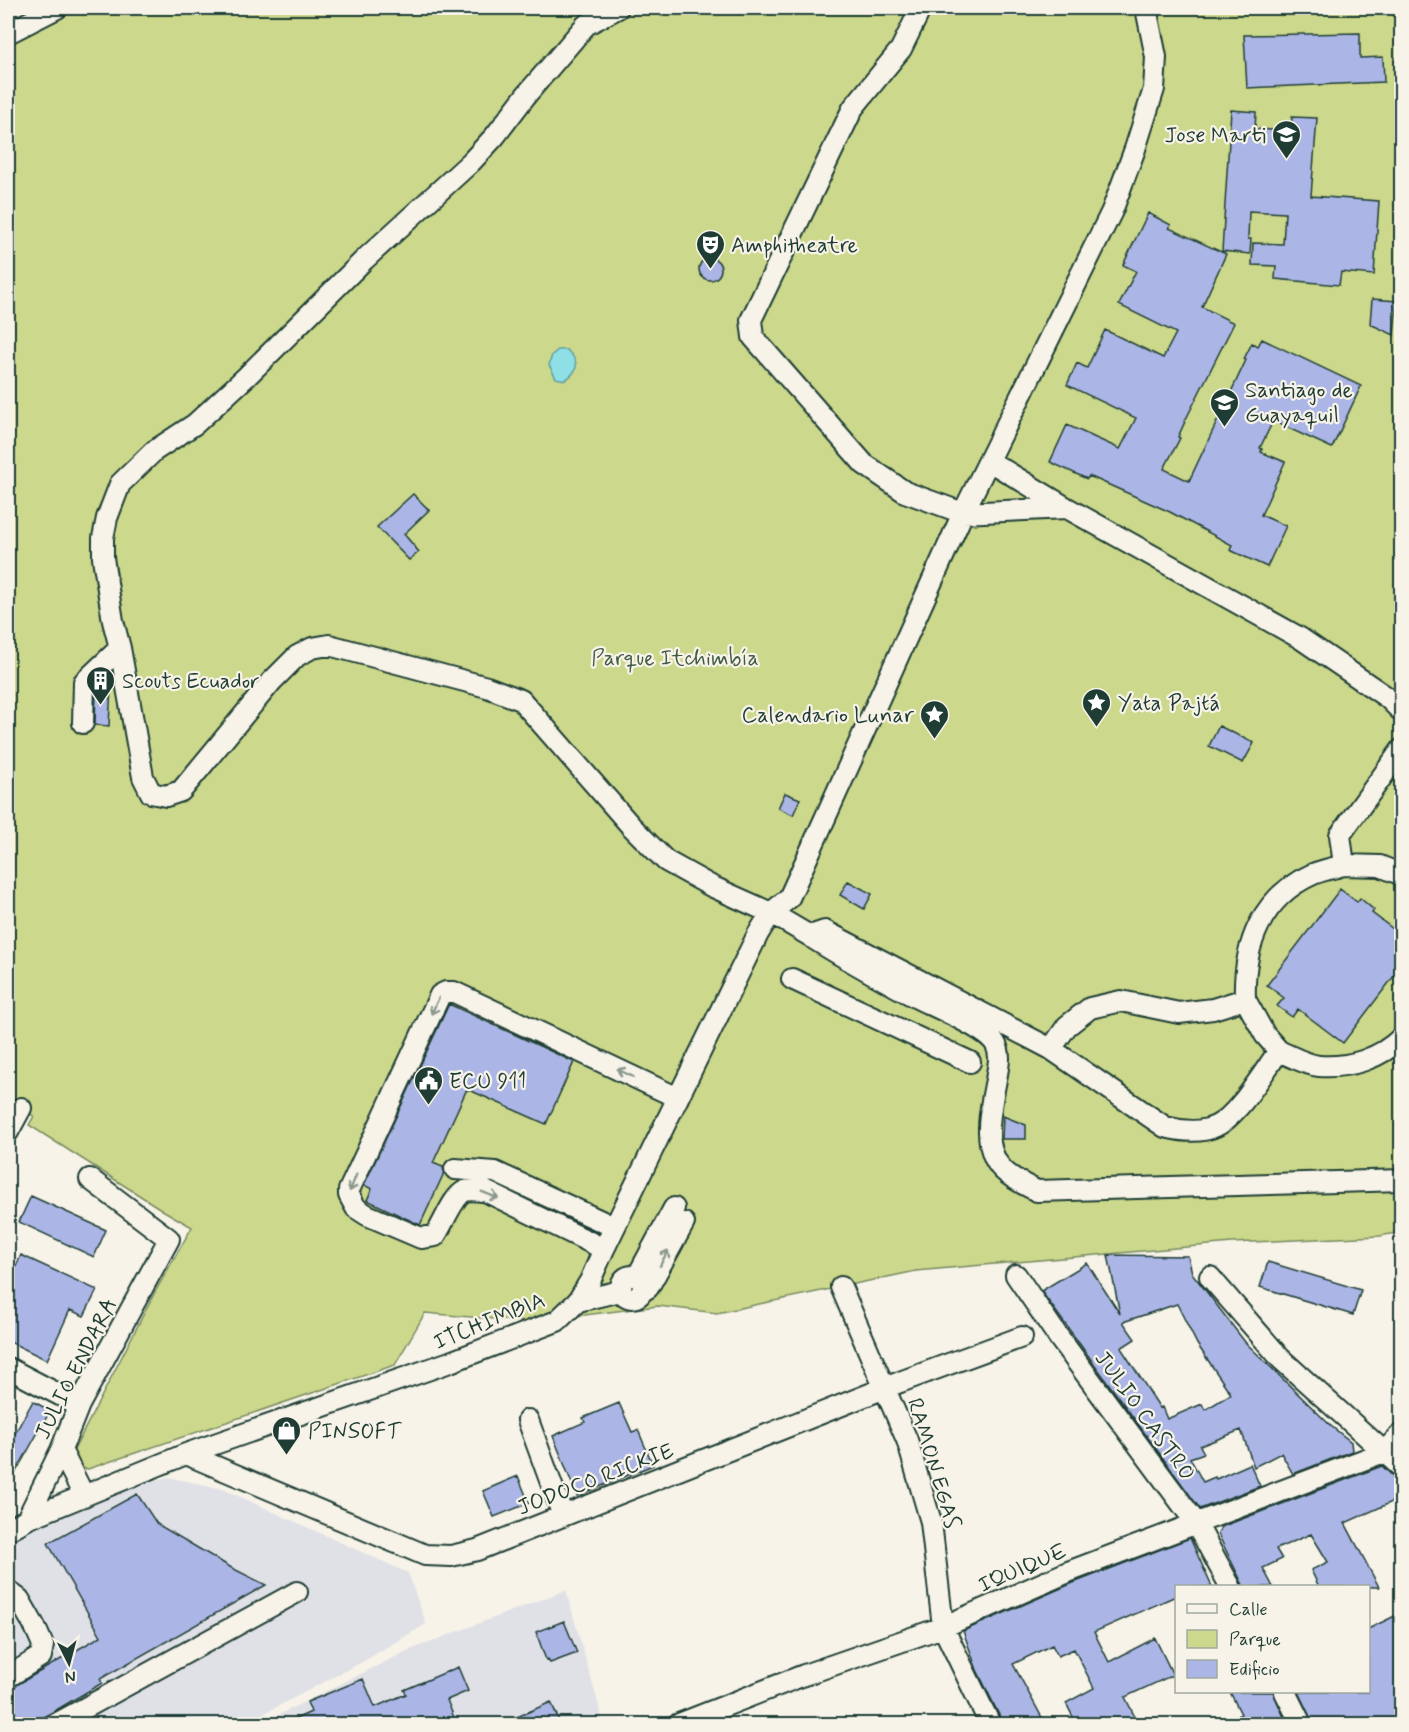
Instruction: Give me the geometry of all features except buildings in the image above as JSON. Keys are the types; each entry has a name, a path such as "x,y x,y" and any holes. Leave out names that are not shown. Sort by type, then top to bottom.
{"street":[{"path":"8,33 57,8"},
{"path":"618,8 586,25 471,162 365,259 195,424 154,452 120,484 107,518 103,538 103,558 143,777 151,793 166,796 181,791 272,681 297,656 312,648 329,645 487,687 520,700 631,826 666,861 711,886 771,913 992,1039 996,1044 999,1057 990,1126 991,1152 1002,1169 1013,1179 1037,1191 1401,1180"},
{"path":"921,8 901,49 853,108 751,320 753,337 864,464 905,492 963,513 1067,508"},
{"name":"ITCHIMBIA","path":"8,1530 27,1519 186,1454 450,1362 557,1321 578,1301 591,1281 603,1249 758,934 771,913 789,898 963,513 1112,211 1136,149 1154,89 1156,57 1146,8"},
{"path":"989,461 1067,508 1300,638 1388,698 1401,712"},
{"path":"83,723 84,682 120,648"},
{"path":"1344,865 1340,835 1401,749"},
{"path":"1401,875 1380,866 1353,863 1313,874 1286,892 1262,916 1248,952 1244,976 1245,999 1265,1035 1279,1051 1318,1066 1356,1064 1389,1050 1401,1037"},
{"path":"810,936 825,931 1051,1049 1165,1127 1179,1131 1214,1128 1228,1119 1279,1051"},
{"path":"792,979 970,1062"},
{"path":"603,1249 485,1191 473,1190 464,1191 457,1197 435,1236 421,1238 356,1208 349,1195 349,1190 440,995 446,992 454,992 678,1098"},
{"path":"1051,1049 1067,1026 1090,1008 1121,1001 1179,1013 1213,1009 1245,999"},
{"path":"8,1132 21,1108"},
{"path":"455,1169 495,1172 614,1227"},
{"name":"JULIO ENDARA","path":"27,1519 80,1405 170,1239 90,1179"},
{"path":"578,1301 621,1291 621,1283 626,1277 648,1288 679,1215"},
{"name":"JULIO CASTRO","path":"1016,1275 1057,1335 1196,1524 1229,1585"},
{"path":"1210,1277 1281,1359 1401,1468"},
{"name":"RAMON EGAS","path":"841,1287 907,1440 931,1522 939,1574 943,1627 990,1725"},
{"name":"JODOCO RICKIE","path":"186,1454 425,1555 451,1556 477,1550 886,1388 1022,1337"},
{"path":"8,1368 80,1405"},
{"path":"528,1420 562,1516"},
{"path":"1384,1452 1401,1433"},
{"path":"61,1450 84,1496"},
{"name":"IQUIQUE","path":"679,1725 804,1675 943,1627 1068,1572 1384,1452"},
{"path":"8,1591 20,1599 43,1645 41,1656 8,1677"},
{"path":"56,1725 297,1593"},
{"path":"1285,1693 1301,1725"}],"shaded area":[{"path":"168,1477 223,1489 408,1573 426,1624 364,1661 244,1724 8,1724 8,1541 71,1504"},
{"path":"566,1590 604,1724 260,1724 407,1651"}],"green space":[{"name":"Parque Itchimbía","path":"34,8 1401,8 1401,1232 1380,1236 1232,1243 916,1271 717,1313 658,1306 527,1322 425,1313 395,1365 88,1469 81,1468 72,1454 155,1292 192,1227 29,1125 34,1116 8,1102 8,38"}],"water":[{"path":"558,350 567,350 576,362 575,370 565,380 556,378 549,365 552,355"}],"place":[{"name":"Jose Marti","path":"1287,160"},
{"name":"Amphitheatre","path":"710,270"},
{"name":"Santiago de Guayaquil","path":"1224,428"},
{"name":"Scouts Ecuador","path":"101,706"},
{"name":"Yata Pajtá","path":"1097,728"},
{"name":"Calendario Lunar","path":"935,740"},
{"name":"ECU 911","path":"428,1106"},
{"name":"PINSOFT","path":"287,1456"}]}
